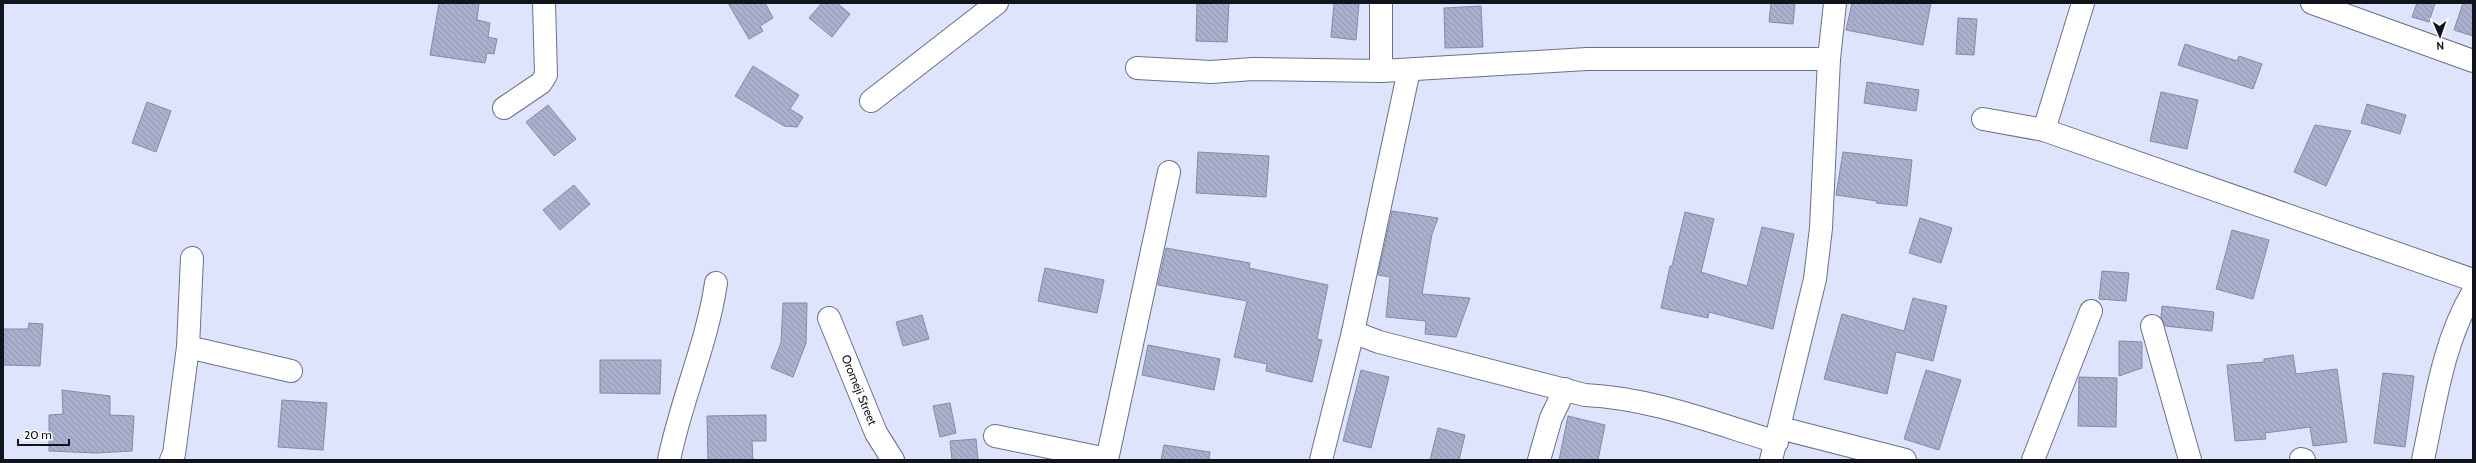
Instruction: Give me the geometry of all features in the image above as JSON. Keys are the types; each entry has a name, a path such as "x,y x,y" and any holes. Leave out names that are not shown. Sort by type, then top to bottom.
{"street":[{"path":"504,108 541,83 546,75 544,3"},
{"path":"871,102 997,3"},
{"path":"1381,3 1381,71"},
{"path":"1776,443 1815,279 1821,228 1829,59 1835,3"},
{"path":"2044,130 2083,3"},
{"path":"2312,3 2473,61"},
{"path":"1137,68 1211,72 1253,69 1381,71 1586,59 1829,59"},
{"path":"1321,460 1353,332 1409,70"},
{"path":"1983,119 2044,130 2473,280"},
{"path":"995,436 1107,459 1169,172"},
{"path":"171,460 174,454 188,347 192,258"},
{"path":"669,460 674,434 705,336 716,283"},
{"path":"2423,460 2438,387 2459,316 2473,292"},
{"path":"2033,460 2091,311"},
{"name":"Oromeji Street","path":"829,318 876,433 893,460"},
{"path":"2152,326 2190,460"},
{"path":"1353,332 1379,342 1585,395 1605,396 1665,407 1776,443 1904,460"},
{"path":"188,347 291,371"},
{"path":"1539,460 1551,418 1565,389"}],"building":[{"path":"439,3 479,3 477,20 490,23 488,37 497,39 494,54 487,53 485,63 430,55"},
{"path":"728,3 765,3 773,18 760,26 763,31 749,39"},
{"path":"822,3 837,3 850,14 832,37 809,18"},
{"path":"1197,3 1229,3 1227,42 1196,41"},
{"path":"1334,3 1359,3 1356,40 1331,37"},
{"path":"1771,3 1795,3 1793,24 1769,22"},
{"path":"1852,3 1931,3 1923,45 1846,30"},
{"path":"2417,3 2435,3 2429,22 2412,17"},
{"path":"2463,3 2473,3 2473,36 2454,30"},
{"path":"1481,6 1483,47 1445,48 1444,8"},
{"path":"1958,18 1977,19 1974,55 1956,54"},
{"path":"2185,44 2237,61 2239,56 2262,64 2253,89 2178,65"},
{"path":"753,66 799,95 790,109 803,117 797,127 784,126 735,96"},
{"path":"1867,82 1919,90 1916,111 1864,103"},
{"path":"2161,92 2198,100 2187,149 2150,141"},
{"path":"147,102 171,111 156,152 132,143"},
{"path":"2367,104 2406,115 2400,134 2361,123"},
{"path":"548,105 576,139 554,156 526,122"},
{"path":"2315,125 2351,131 2326,186 2294,172"},
{"path":"1198,152 1269,156 1266,197 1196,193"},
{"path":"1843,152 1912,160 1907,206 1876,203 1877,201 1836,195"},
{"path":"574,185 590,204 560,230 543,210"},
{"path":"1392,211 1438,218 1432,234 1422,294 1470,298 1456,337 1425,334 1426,321 1386,317 1390,277 1378,275"},
{"path":"1685,212 1714,219 1701,272 1747,286 1762,227 1794,234 1773,329 1709,312 1708,318 1661,308 1670,266 1672,266"},
{"path":"1920,218 1952,228 1941,263 1909,253"},
{"path":"2232,230 2269,240 2253,299 2216,289"},
{"path":"1166,248 1250,263 1249,268 1328,285 1317,339 1322,340 1312,382 1266,371 1267,364 1234,357 1247,301 1158,285"},
{"path":"1045,268 1104,280 1097,313 1038,301"},
{"path":"2102,271 2129,273 2126,301 2099,299"},
{"path":"1913,298 1947,306 1933,361 1896,352 1887,394 1824,379 1842,314 1904,331"},
{"path":"783,303 807,303 806,343 793,377 771,368 781,343"},
{"path":"2162,306 2214,312 2212,331 2165,326 2161,317"},
{"path":"922,315 929,339 903,346 896,322"},
{"path":"29,323 43,324 40,366 3,365 3,329 28,329"},
{"path":"2119,341 2142,342 2142,368 2119,376"},
{"path":"1148,345 1220,359 1214,390 1142,375"},
{"path":"2293,355 2296,374 2337,369 2347,442 2313,446 2310,427 2265,433 2266,439 2235,441 2227,365 2264,362 2264,359"},
{"path":"600,360 661,360 660,394 600,393"},
{"path":"1361,370 1389,377 1371,448 1343,441"},
{"path":"1926,370 1961,380 1939,450 1904,439"},
{"path":"2383,373 2414,376 2405,447 2374,443"},
{"path":"2079,377 2117,378 2116,427 2078,426"},
{"path":"62,390 110,396 110,415 134,416 132,451 96,453 49,451 49,415 63,414"},
{"path":"282,400 327,403 323,450 278,447"},
{"path":"950,403 956,433 940,437 933,406"},
{"path":"766,415 766,441 752,441 753,460 708,460 707,416"},
{"path":"1568,416 1605,425 1598,460 1559,460"},
{"path":"1438,428 1465,435 1459,460 1430,460"},
{"path":"976,439 978,460 952,460 950,441"},
{"path":"1164,445 1210,452 1209,460 1161,460"}]}
